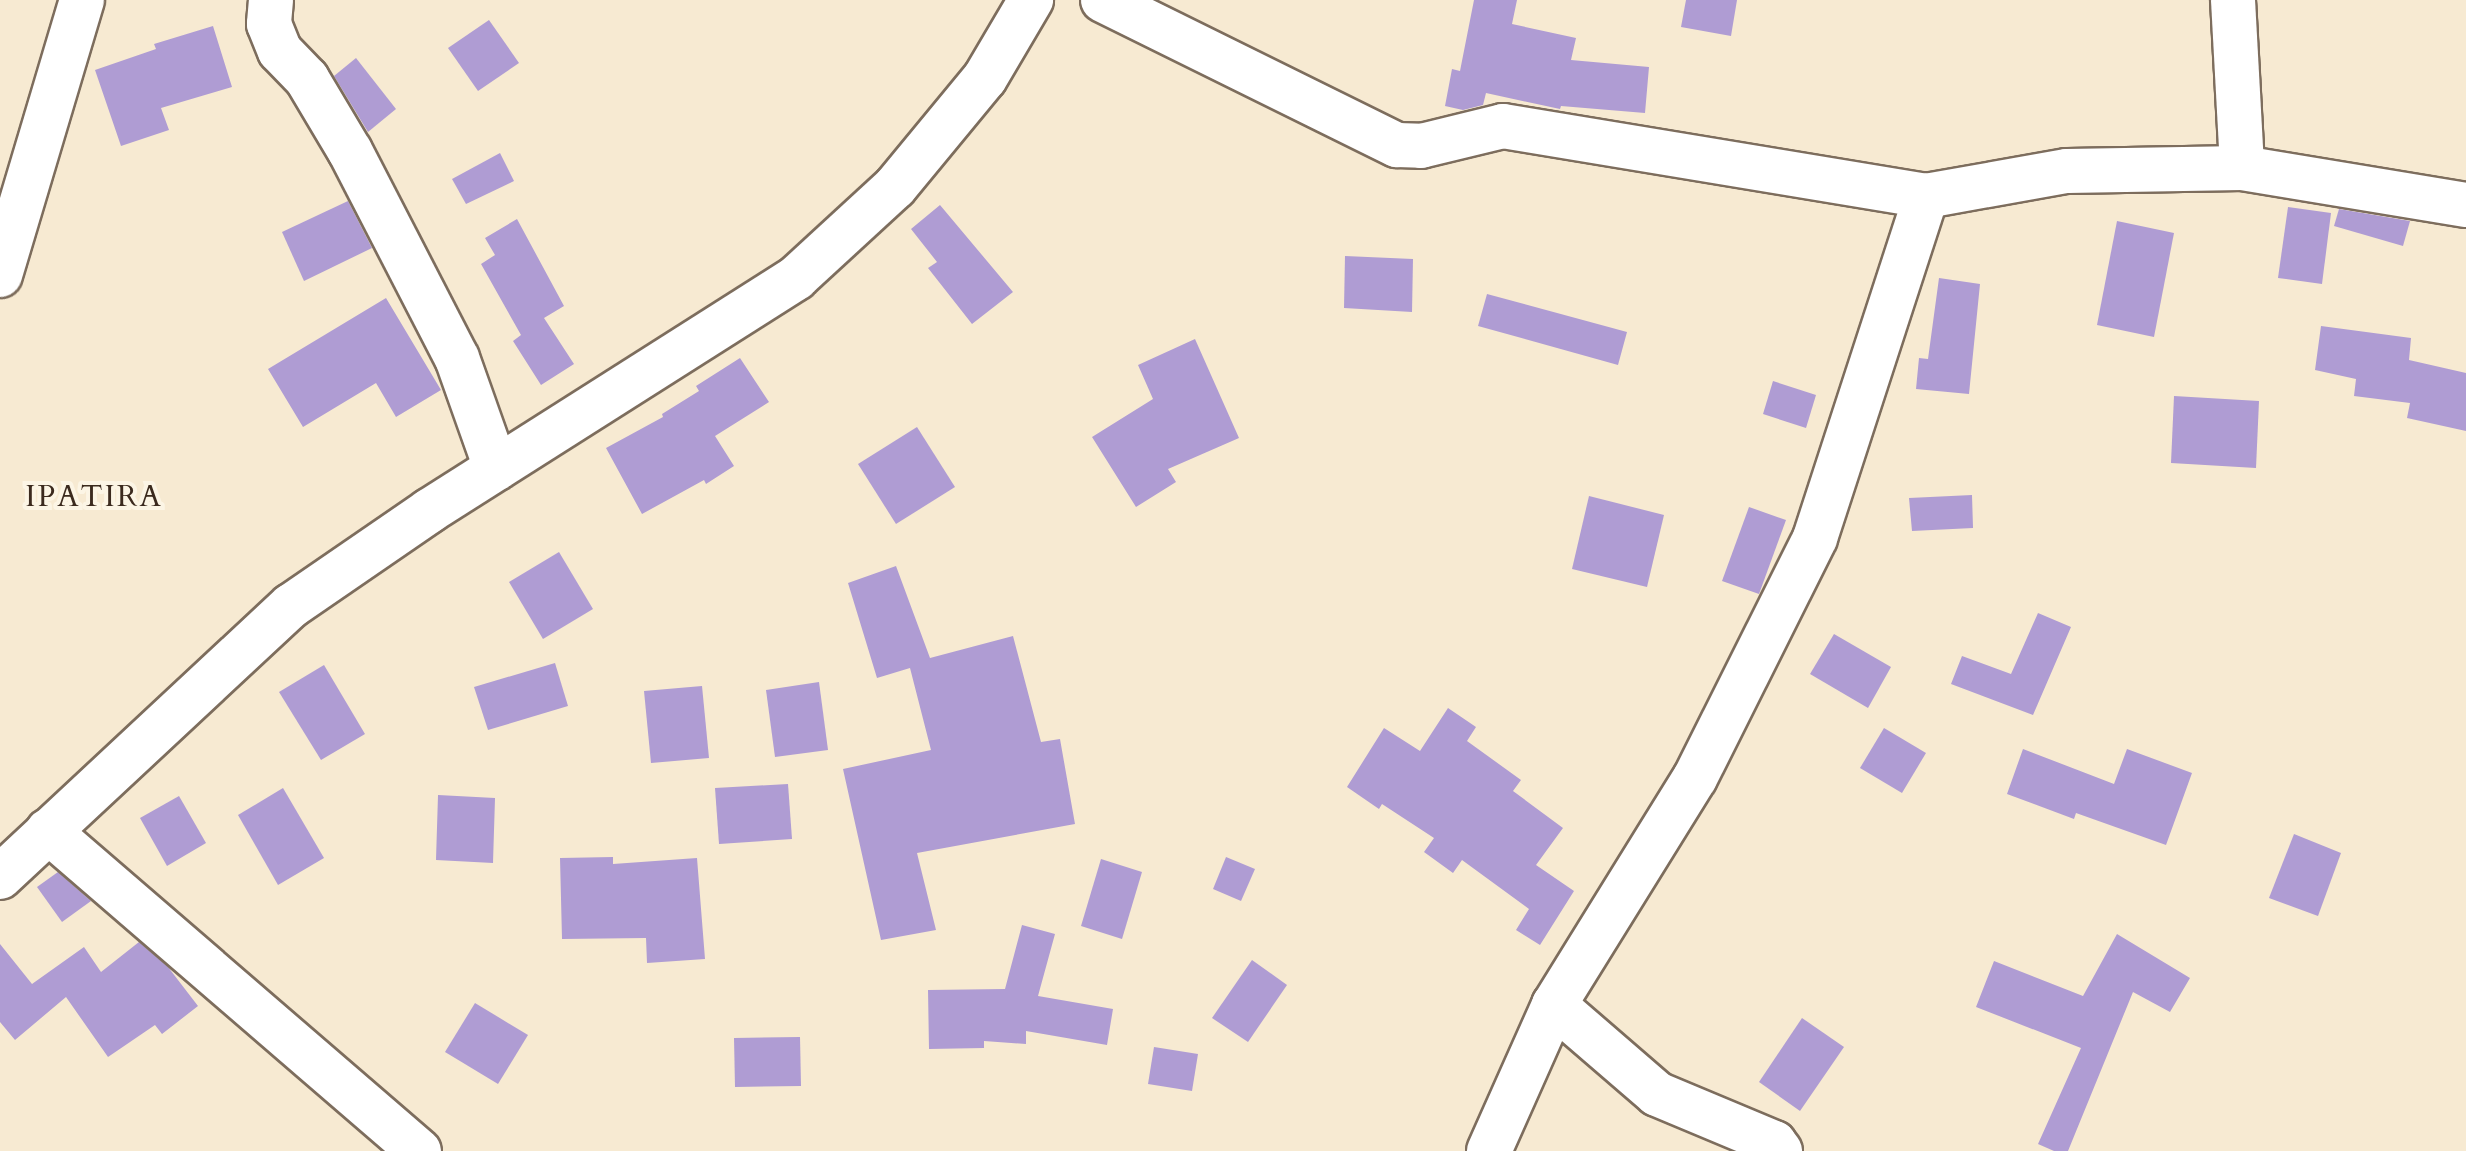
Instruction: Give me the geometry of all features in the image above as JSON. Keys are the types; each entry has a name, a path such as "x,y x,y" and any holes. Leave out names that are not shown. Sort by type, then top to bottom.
{"street":[{"path":"0,275 82,0"},
{"path":"271,0 269,24 280,51 307,79 350,151 457,358 496,468"},
{"path":"0,877 291,606 496,468 796,278 895,187 985,78 1031,0"},
{"path":"1103,0 1397,145 1421,146 1503,126 1926,196 2067,171 2242,168 2466,205"},
{"path":"2233,0 2242,168"},
{"path":"1489,1151 1554,1005 1695,778 1815,538 1926,196"},
{"path":"48,831 419,1151"},
{"path":"1554,1005 1657,1094 1774,1143 1780,1151"}],"building":[{"path":"1474,0 1517,0 1512,24 1576,38 1571,60 1649,67 1645,113 1561,106 1560,109 1486,93 1483,105 1463,110 1445,106 1452,69 1460,71"},
{"path":"1686,0 1737,0 1731,36 1681,27"},
{"path":"489,20 519,63 478,91 448,48"},
{"path":"213,26 232,87 161,108 169,130 121,146 95,70 156,49 154,44"},
{"path":"356,58 396,109 368,132 334,76"},
{"path":"500,153 514,181 466,204 452,179"},
{"path":"348,201 372,248 304,281 282,232"},
{"path":"940,205 1013,292 972,324 928,268 937,262 911,229"},
{"path":"2288,207 2331,213 2322,284 2278,278"},
{"path":"2339,209 2410,221 2403,246 2334,226"},
{"path":"517,219 564,306 544,318 574,364 541,385 513,341 521,335 481,264 495,255 485,238"},
{"path":"2117,221 2174,233 2154,337 2097,325"},
{"path":"1345,256 1413,259 1412,312 1344,308"},
{"path":"1939,278 1980,284 1969,394 1916,389 1919,358 1928,359"},
{"path":"1487,294 1627,332 1618,365 1478,326"},
{"path":"386,298 441,390 396,417 376,383 303,427 268,369"},
{"path":"2321,326 2411,338 2409,360 2466,373 2466,431 2407,418 2410,403 2354,396 2356,379 2315,370"},
{"path":"1195,339 1239,438 1168,469 1176,482 1136,507 1092,437 1153,399 1138,365"},
{"path":"740,358 769,402 715,436 734,466 706,484 704,480 642,514 606,448 663,417 662,414 699,391 696,386"},
{"path":"1773,381 1816,395 1806,428 1763,414"},
{"path":"2174,396 2259,401 2256,468 2171,463"},
{"path":"917,427 955,487 896,524 858,464"},
{"path":"1972,495 1973,528 1912,531 1909,498"},
{"path":"1589,496 1664,515 1647,587 1572,569"},
{"path":"1749,507 1786,520 1759,594 1722,581"},
{"path":"559,552 593,609 543,639 509,582"},
{"path":"896,566 930,658 1013,636 1041,742 1060,739 1075,824 917,853 936,930 881,940 843,769 931,750 910,668 877,678 848,583"},
{"path":"2038,613 2071,627 2033,715 1951,684 1962,656 2011,674"},
{"path":"1834,634 1891,667 1868,708 1810,674"},
{"path":"555,663 568,706 488,730 474,687"},
{"path":"324,665 365,734 321,760 279,692"},
{"path":"819,682 828,750 775,757 766,690"},
{"path":"702,686 709,758 651,763 644,691"},
{"path":"1448,708 1476,727 1467,741 1521,780 1513,791 1563,828 1536,865 1574,891 1540,945 1516,930 1529,909 1462,860 1453,873 1424,852 1434,838 1382,804 1379,809 1347,787 1384,728 1420,751"},
{"path":"1884,728 1926,753 1902,793 1860,768"},
{"path":"2023,749 2114,784 2127,749 2192,773 2166,845 2076,813 2074,819 2007,794"},
{"path":"788,784 792,839 719,844 715,788"},
{"path":"283,788 324,858 278,885 238,815"},
{"path":"438,795 495,798 493,863 436,860"},
{"path":"179,796 206,843 167,866 140,818"},
{"path":"2294,834 2341,853 2318,916 2269,898"},
{"path":"613,857 613,864 697,858 705,959 647,963 646,938 562,939 560,858"},
{"path":"1226,857 1255,869 1241,901 1213,889"},
{"path":"1101,859 1142,872 1122,939 1081,926"},
{"path":"58,872 91,901 62,922 37,887"},
{"path":"1022,925 1055,934 1038,996 1113,1009 1107,1045 1026,1031 1026,1044 984,1041 984,1048 929,1049 928,990 1005,989"},
{"path":"2117,934 2190,978 2170,1012 2133,992 2068,1151 2054,1151 2038,1144 2081,1048 1976,1007 1994,961 2083,996"},
{"path":"139,942 168,967 198,1006 162,1034 155,1025 108,1057 66,997 15,1040 0,1022 0,944 32,984 84,947 101,972"},
{"path":"1252,960 1287,985 1248,1042 1212,1018"},
{"path":"475,1003 528,1035 498,1084 445,1052"},
{"path":"1802,1018 1844,1047 1800,1111 1759,1082"},
{"path":"800,1037 801,1086 735,1087 734,1038"},
{"path":"1154,1047 1198,1054 1192,1091 1148,1084"}],"district":[{"name":"IPATIRA","path":"94,497"}]}
